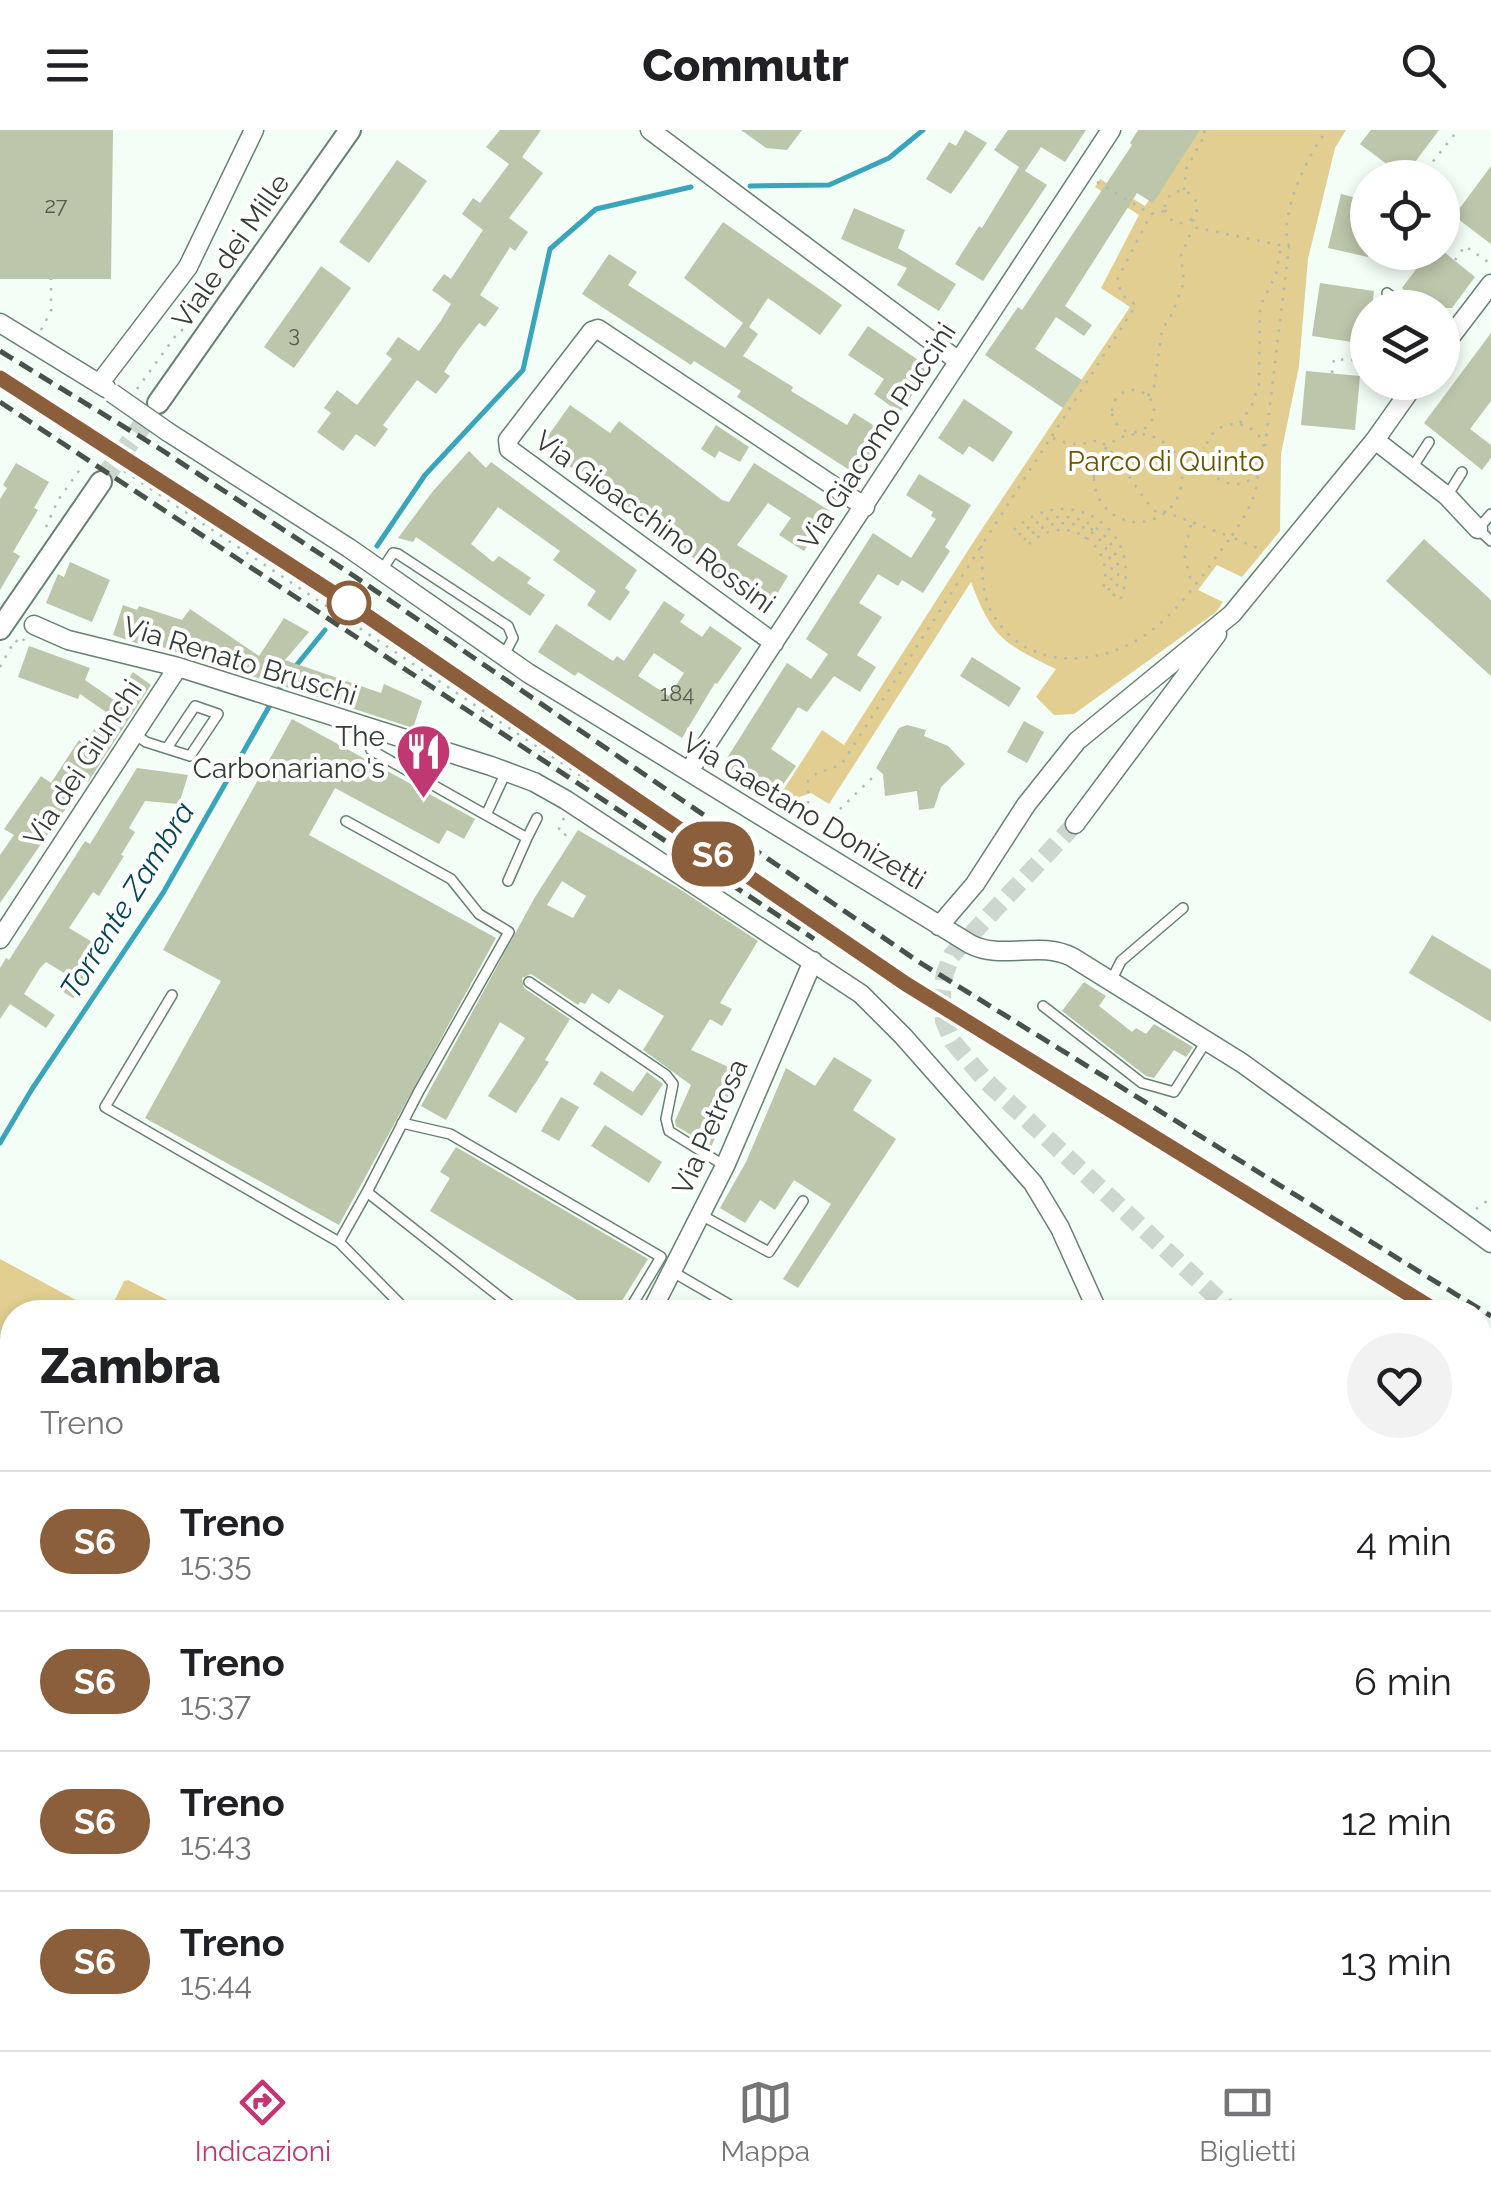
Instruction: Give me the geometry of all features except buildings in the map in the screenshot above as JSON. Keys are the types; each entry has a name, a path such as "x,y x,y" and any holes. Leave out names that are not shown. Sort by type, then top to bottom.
{"street":[{"path":"106,388 188,267 254,130"},
{"name":"Viale dei Mille","path":"158,403 350,130"},
{"path":"650,130 957,360"},
{"name":"Via Giacomo Puccini","path":"688,771 1111,130"},
{"path":"1460,322 1491,284"},
{"name":"Via Gaetano Donizetti","path":"0,323 106,388 504,656 939,926 984,951 1060,952 1207,1040 1491,1243"},
{"name":"Via Gioacchino Rossini","path":"774,643 506,444 596,329 865,507"},
{"path":"1075,824 1232,614 1403,400"},
{"path":"1375,440 1487,528"},
{"path":"0,629 101,482"},
{"path":"939,926 975,884 1018,816 1077,741 1232,614"},
{"name":"Via Renato Bruschi","path":"34,625 68,640 178,668 506,772 566,800 861,994 1032,1183 1060,1228 1093,1300"},
{"name":"Via dei Giunchi","path":"0,939 178,668"},
{"name":"Via Petrosa","path":"658,1300 725,1166 812,961"}],"lane":[{"path":"1412,468 1429,442"},
{"path":"1447,496 1462,472"},
{"path":"381,572 393,553 398,554 508,626 513,638 504,656"},
{"path":"136,735 167,748 190,756 218,714 195,706 167,748"},
{"path":"370,750 527,838"},
{"path":"486,815 506,772"},
{"path":"508,881 537,818"},
{"path":"339,1242 509,932 479,914 450,878 346,822"},
{"path":"1111,981 1122,961 1183,908"},
{"path":"529,982 666,1075 673,1084 666,1119 669,1131 725,1166"},
{"path":"172,995 105,1107 339,1242 396,1300"},
{"path":"1043,1006 1142,1083 1174,1092 1207,1040"},
{"path":"402,1124 450,1134 661,1257 635,1300"},
{"path":"367,1192 504,1300"},
{"path":"701,1215 769,1252 804,1201"},
{"path":"673,1272 721,1300"}],"path":[{"path":"1184,192 1186,169 1206,133 1202,130"},
{"path":"981,546 988,605 1001,626 1032,651 1065,660 1086,660 1134,641 1155,628 1193,586 1251,508 1265,461 1289,247 1284,233 1298,183 1327,130"},
{"path":"1434,160 1458,130"},
{"path":"1083,174 1151,214 1165,210"},
{"path":"1184,192 1170,196 1165,210 1170,219 1179,223 1192,219"},
{"path":"1148,396 1154,386 1162,330 1184,282 1182,256 1193,227 1196,201 1184,192"},
{"path":"808,814 808,781 817,773 842,765 1136,305 1122,295 1117,280 1151,214"},
{"path":"1193,227 1289,247"},
{"path":"1240,424 1252,405 1258,384 1260,308 1276,274 1281,244"},
{"path":"1460,253 1466,246 1491,264"},
{"path":"34,344 51,311 51,279"},
{"path":"134,393 179,331 190,328"},
{"path":"1332,373 1334,358 1350,359"},
{"path":"1132,434 1107,446 1097,460 1094,478 1098,495 1108,510 1132,521 1150,520 1166,512 1177,500 1182,484 1180,467 1173,452 1159,440 1132,434 1114,418 1115,400 1130,390 1148,396 1154,410 1152,421 1132,434"},
{"path":"1173,452 1194,453 1206,448 1218,429 1240,424 1254,430 1265,446"},
{"path":"1051,437 1082,445 1098,440 1107,446 1156,512 1166,512 1248,542 1270,556"},
{"path":"1206,448 1210,470 1222,482 1245,484 1258,474"},
{"path":"39,538 58,500 81,468"},
{"path":"124,471 593,784"},
{"path":"1014,530 1032,516 1054,509 1078,510 1099,520 1114,535 1124,554 1126,583 1118,603"},
{"path":"1020,535 1036,523 1055,517 1076,518 1094,526 1108,539 1116,556 1118,582 1112,600"},
{"path":"1086,538 1099,520"},
{"path":"1024,540 1040,528 1058,522 1090,531 1106,548 1112,564 1112,581 1106,597"},
{"path":"1192,524 1184,554 1193,586"},
{"path":"1029,544 1041,534 1060,528 1086,538 1100,551 1106,565 1101,594"},
{"path":"0,668 15,640 21,644 34,625"},
{"path":"829,827 874,776"},
{"path":"560,827 558,831 566,835 568,830"}],"green space":[{"name":"Parco di Quinto","path":"1197,130 1346,130 1335,148 1308,259 1299,366 1281,454 1280,531 1242,577 1217,565 1198,590 1223,602 1216,612 1074,714 1054,715 1036,697 1056,669 1002,637 986,616 971,582 829,804 811,793 773,806 822,730 844,745 1130,307 1101,288 1139,215 1095,187 1100,179 1145,206"},
{"path":"0,1259 76,1300 0,1300"},
{"path":"128,1280 167,1300 115,1300"}],"waterway":[{"name":"Torrente Zambra","path":"750,186 829,185 889,158 923,130"},
{"name":"Torrente Zambra","path":"377,546 425,475 523,370 550,249 596,209 691,187"},
{"name":"Torrente Zambra","path":"295,667 325,630"},
{"name":"Torrente Zambra","path":"0,1143 163,893 282,684"}],"tunnel":[{"path":"101,482 157,405"},
{"path":"1075,824 952,955 942,993 944,1021 953,1042 985,1080 1219,1300"}],"railway":[{"path":"0,351 157,447 354,576 919,962 1465,1300"},
{"path":"0,378 338,596 906,984 1419,1300"},
{"path":"0,402 814,939"}],"train":[{"name":"S6","path":"0,378 338,596 906,984 1418,1300"}],"place":[{"name":"The Carbonariano's","path":"424,801"}]}
